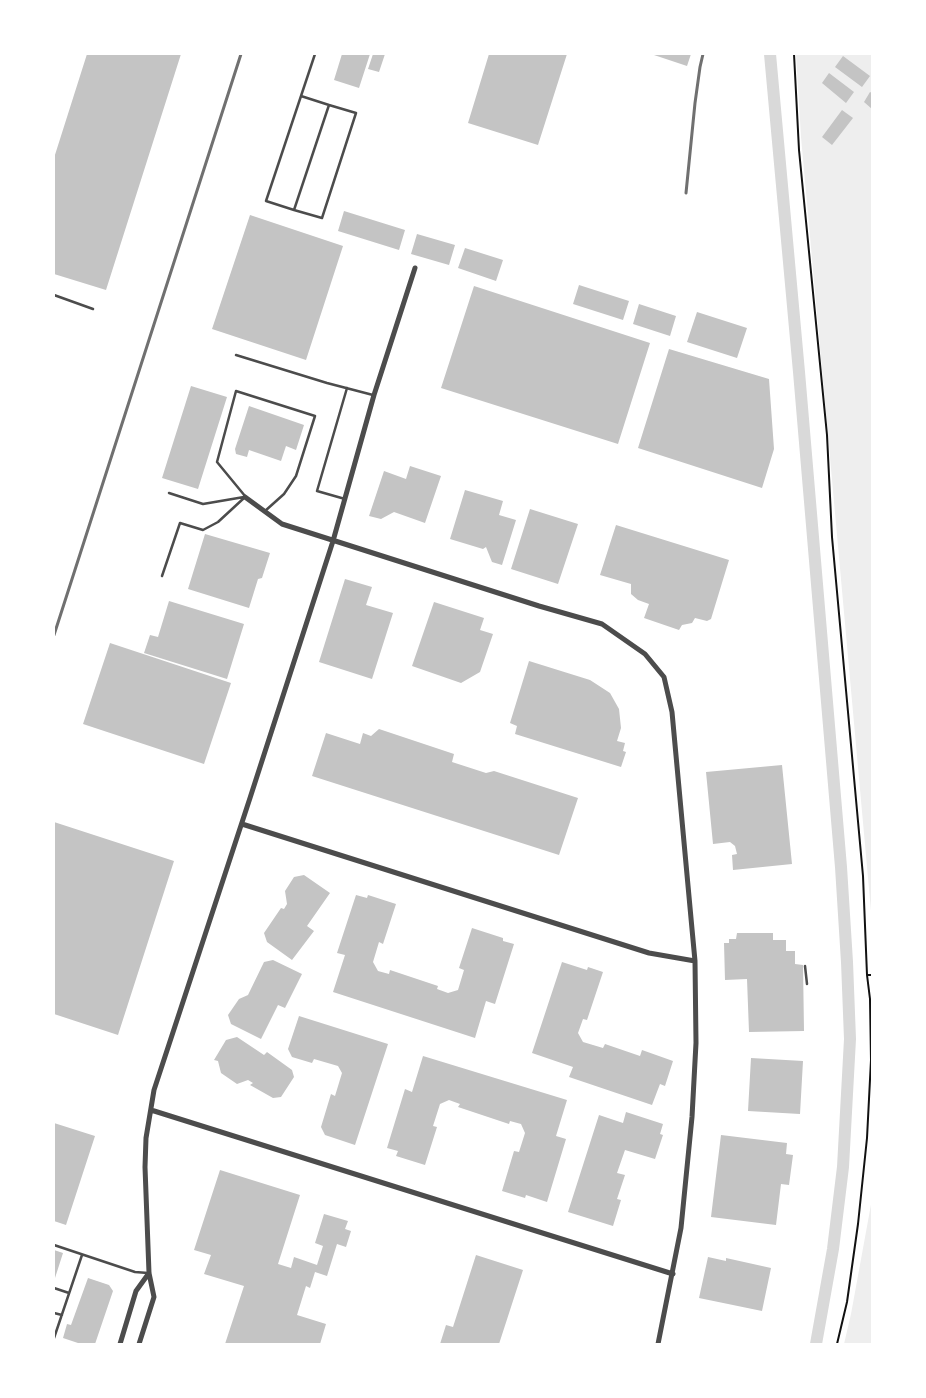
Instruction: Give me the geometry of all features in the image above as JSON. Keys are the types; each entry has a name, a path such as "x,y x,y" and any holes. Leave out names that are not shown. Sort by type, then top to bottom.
{"street":[{"path":"139,1344 154,1296 149,1273 145,1167 146,1138 154,1090 333,541 374,395 415,268"},
{"path":"245,497 282,524 536,605 602,624 645,654 664,678 672,712 695,961 696,1042 692,1117 681,1228 658,1344"},
{"path":"242,824 649,953 695,961"},
{"path":"151,1110 673,1274"},
{"path":"120,1344 136,1292 149,1273"}],"lane":[{"path":"301,96 356,113 322,218 266,201 301,96 315,54"},
{"path":"294,210 329,105"},
{"path":"54,295 93,309"},
{"path":"236,355 374,395"},
{"path":"344,499 317,491 347,388"},
{"path":"245,497 217,462 236,391 315,416 296,476 284,494 266,511"},
{"path":"169,493 203,504 245,497"},
{"path":"162,576 180,522 203,530 218,522 245,497"},
{"path":"805,966 806,984"},
{"path":"54,1245 135,1272 149,1273"},
{"path":"54,1338 82,1255"},
{"path":"54,1288 69,1293"},
{"path":"54,1313 62,1315"}],"path":[{"path":"794,54 799,150 825,417 832,537 863,876 867,975 870,999 871,1060 867,1138 857,1234 837,1344"},
{"path":"867,975 872,975"}],"shaded area":[{"path":"796,54 872,54 872,922 801,137"},
{"path":"872,1199 872,1344 844,1344 851,1314"}],"building":[{"path":"87,54 181,54 106,290 54,274 54,158"},
{"path":"342,54 370,54 359,88 334,80"},
{"path":"373,54 385,54 379,72 368,69"},
{"path":"489,54 567,54 538,145 468,123"},
{"path":"651,54 691,54 687,66"},
{"path":"843,56 870,76 862,87 835,67"},
{"path":"829,73 854,92 846,103 822,83"},
{"path":"870,92 872,93 872,109 864,102"},
{"path":"842,110 853,118 832,145 822,137"},
{"path":"344,211 405,230 399,250 338,231"},
{"path":"250,215 343,246 306,360 212,329"},
{"path":"417,234 455,245 449,265 411,254"},
{"path":"465,248 503,260 496,281 458,268"},
{"path":"579,285 629,301 623,320 573,304"},
{"path":"474,286 650,343 618,444 441,388"},
{"path":"639,304 676,316 670,336 633,324"},
{"path":"697,312 747,328 737,358 687,342"},
{"path":"669,349 769,379 774,449 762,488 638,448"},
{"path":"191,386 227,397 198,489 162,478"},
{"path":"249,406 304,425 296,450 286,446 281,461 249,450 247,457 236,454 235,449"},
{"path":"410,466 441,476 425,523 394,512 381,519 369,516 384,471 406,479"},
{"path":"465,490 503,501 499,515 516,520 502,565 492,562 486,547 483,549 450,539"},
{"path":"530,509 578,524 558,584 511,569"},
{"path":"616,525 729,560 711,619 707,621 695,618 692,623 682,625 679,630 644,618 649,604 638,600 631,594 631,584 600,575"},
{"path":"205,534 270,553 262,578 258,579 249,608 188,589"},
{"path":"345,579 372,587 366,605 393,613 372,679 319,662"},
{"path":"169,601 244,624 227,679 144,653 150,635 158,637"},
{"path":"434,602 484,618 480,630 493,634 480,672 461,683 412,666"},
{"path":"110,643 231,683 204,764 83,724"},
{"path":"529,661 590,680 610,693 619,709 621,728 617,741 625,743 623,751 626,752 621,767 515,734 517,726 510,723"},
{"path":"379,729 454,754 452,762 486,773 494,771 578,798 559,855 312,776 326,733 360,744 363,733 371,736"},
{"path":"782,765 792,864 733,870 732,855 737,854 735,846 730,842 713,844 706,772"},
{"path":"54,822 174,861 118,1035 54,1014"},
{"path":"304,875 330,893 307,926 314,931 292,960 267,942 264,933 281,908 284,909 287,904 285,891 294,877"},
{"path":"356,895 367,898 368,895 396,904 383,944 379,942 373,962 378,971 389,974 390,970 438,986 437,989 448,993 458,990 464,970 459,968 472,928 503,938 503,941 514,944 495,1004 486,1001 475,1038 333,992 345,955 337,953"},
{"path":"737,933 773,933 773,940 786,940 786,951 795,951 795,964 803,965 804,1031 749,1032 747,979 725,980 724,943 729,943 729,939 736,939"},
{"path":"273,960 302,974 285,1008 278,1005 261,1039 231,1024 228,1015 239,999 248,995 264,962"},
{"path":"562,962 587,970 588,967 603,972 587,1020 583,1019 578,1033 583,1042 603,1048 605,1044 640,1056 642,1050 673,1061 665,1086 660,1084 652,1105 569,1077 573,1067 532,1053"},
{"path":"299,1016 388,1044 355,1145 325,1135 321,1127 331,1094 335,1096 342,1073 338,1066 314,1059 312,1063 292,1057 288,1049"},
{"path":"237,1037 264,1055 267,1052 292,1070 294,1077 281,1097 273,1098 250,1085 253,1083 248,1080 237,1084 221,1073 218,1061 214,1060 226,1040"},
{"path":"423,1056 567,1100 556,1136 566,1139 547,1202 526,1195 525,1198 502,1191 514,1151 519,1152 525,1133 521,1124 510,1121 509,1124 458,1107 460,1104 449,1100 440,1104 433,1126 437,1127 425,1165 396,1156 398,1151 387,1148 405,1089 412,1092"},
{"path":"751,1058 803,1061 800,1114 748,1111"},
{"path":"626,1112 663,1124 660,1134 663,1135 655,1159 625,1150 617,1173 625,1175 617,1199 621,1200 613,1226 568,1212 599,1115 623,1123"},
{"path":"54,1123 95,1136 66,1225 54,1221"},
{"path":"721,1135 787,1143 786,1154 793,1155 789,1185 781,1184 776,1225 711,1217"},
{"path":"220,1170 300,1195 278,1264 291,1268 294,1257 317,1265 323,1246 315,1243 324,1214 348,1221 345,1229 351,1231 346,1247 337,1244 327,1276 315,1272 310,1288 306,1286 297,1315 326,1324 320,1344 225,1344 244,1286 204,1274 211,1255 194,1250"},
{"path":"54,1250 63,1253 55,1278 54,1278"},
{"path":"476,1255 523,1270 499,1344 440,1344 446,1325 453,1327"},
{"path":"708,1257 726,1261 726,1258 771,1268 762,1311 699,1298"},
{"path":"88,1278 109,1285 113,1291 95,1344 81,1344 63,1338 67,1324 71,1325"}],"waterway":[{"path":"770,54 841,867 850,1039 843,1167 833,1249 816,1344"}],"railway":[{"path":"54,635 241,54"},
{"path":"686,193 695,103 703,54"}]}
